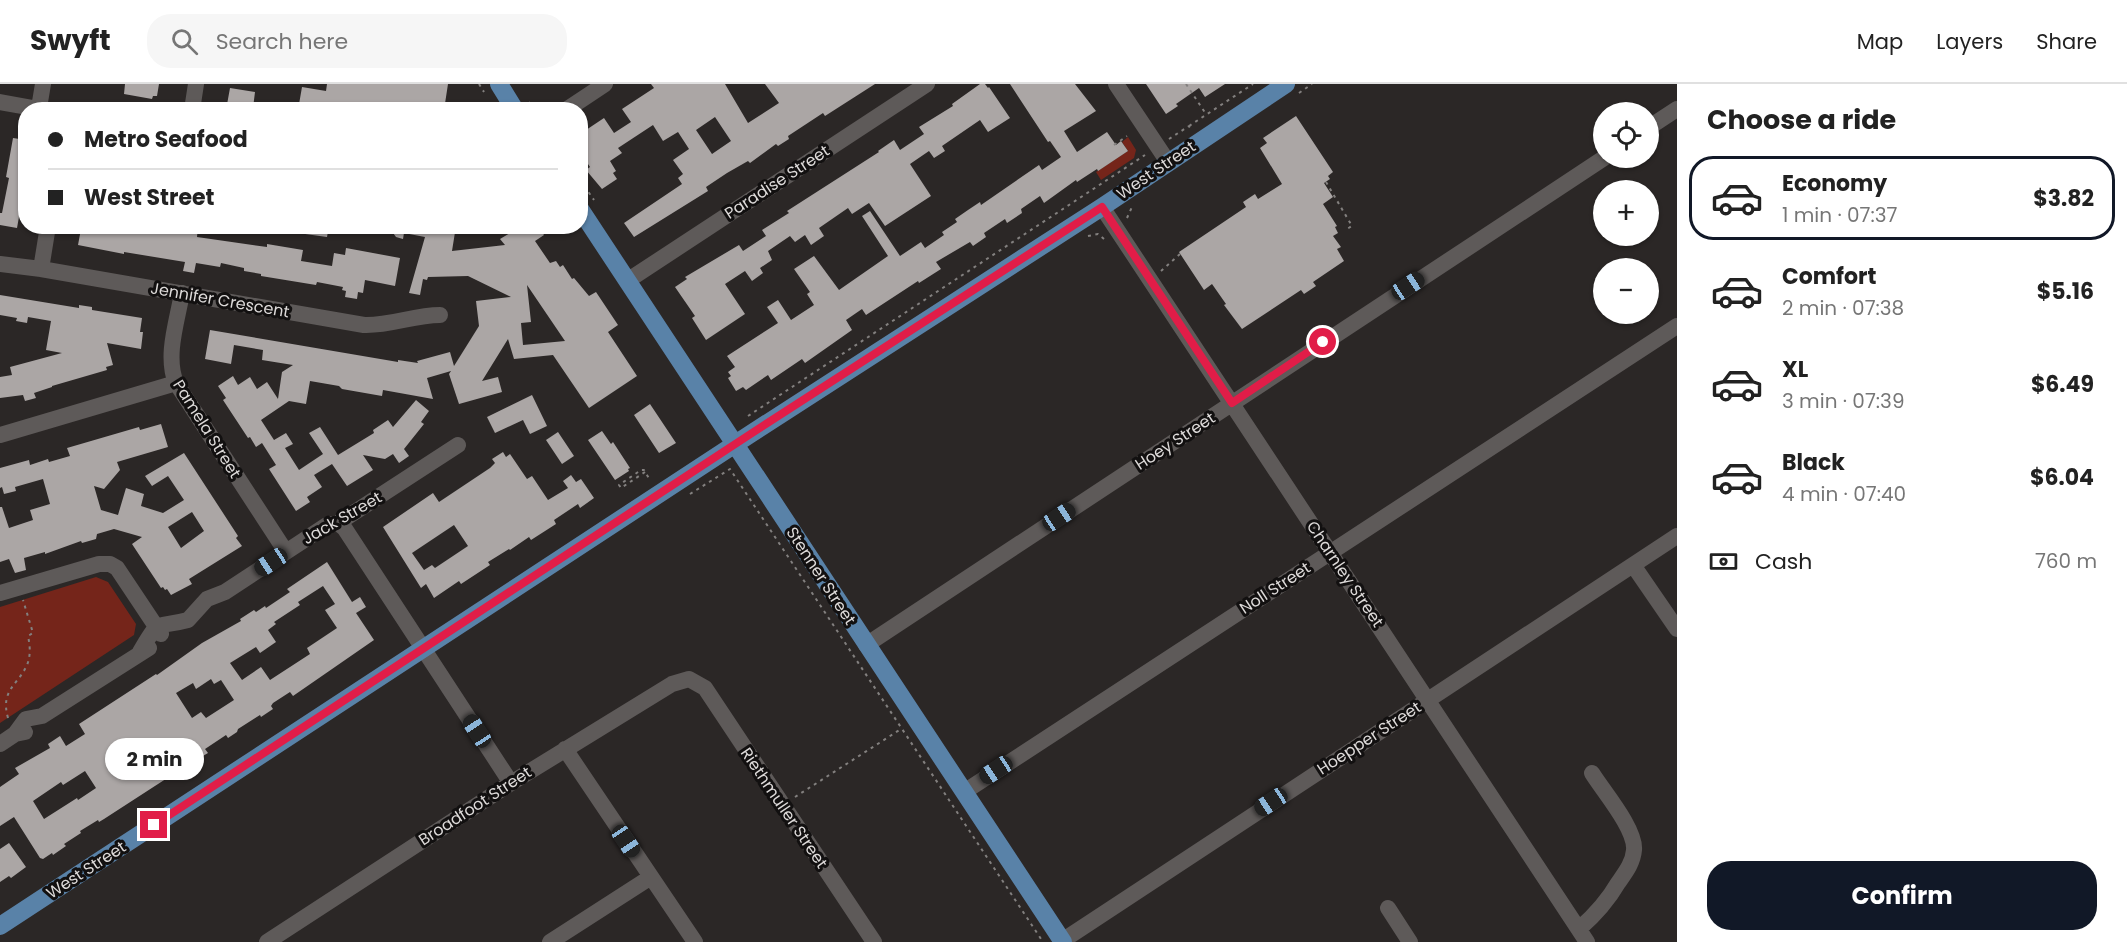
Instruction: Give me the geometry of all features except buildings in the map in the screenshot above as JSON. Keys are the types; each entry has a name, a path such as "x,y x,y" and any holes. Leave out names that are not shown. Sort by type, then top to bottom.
{"main road":[{"path":"499,84 510,102"},
{"name":"West Street","path":"0,926 1102,207 1163,154 1194,134 1286,84"},
{"name":"Stenner Street","path":"588,221 1062,942"}],"street":[{"path":"42,102 43,84"},
{"path":"193,102 196,84"},
{"path":"578,102 605,84"},
{"name":"Paradise Street","path":"627,281 927,84"},
{"path":"1116,84 1163,154"},
{"path":"0,102 18,105"},
{"path":"1659,121 1677,109"},
{"name":"Hoey Street","path":"866,645 1593,165"},
{"name":"Charnley Street","path":"1102,207 1583,935"},
{"path":"41,269 47,234"},
{"name":"Jennifer Crescent","path":"0,264 41,269 364,325 383,325 421,316 440,315"},
{"name":"Pamela Street","path":"182,293 171,356 176,383 286,552"},
{"name":"Noll Street","path":"964,792 1677,326"},
{"path":"0,435 176,383"},
{"name":"Jack Street","path":"0,744 15,734 33,729 42,716 151,647 159,631 175,631 188,621 207,599 225,592 327,525 338,524 458,445"},
{"path":"338,524 345,529 511,783"},
{"name":"Hoepper Street","path":"1062,942 1677,536"},
{"path":"0,593 99,564 110,564 120,572 159,631"},
{"path":"1634,565 1677,629"},
{"name":"Broadfoot Street","path":"267,942 565,749 672,684 689,679"},
{"name":"Riethmuller Street","path":"689,679 705,688 874,942"},
{"path":"565,749 695,942"},
{"path":"1583,935 1630,864 1634,849 1630,831 1592,773"},
{"path":"550,942 651,877"},
{"path":"1388,908 1410,942"}],"path":[{"path":"1186,84 1206,114"},
{"path":"747,416 1194,134 1206,114 1253,84"},
{"path":"1114,145 1127,136"},
{"path":"1326,182 1352,226 1347,229"},
{"path":"1084,236 1098,234 1110,244"},
{"path":"1161,271 1180,254"},
{"path":"730,468 1043,942"},
{"path":"645,472 621,488 619,485 641,470 645,472 652,483"},
{"path":"15,734 7,724 10,721 2,701 6,687 23,671 30,655 28,636 33,633 22,599 24,586"},
{"path":"783,805 916,719"}],"shaded area":[{"path":"1128,137 1136,150 1134,158 1101,180 1096,172 1128,151 1122,142"},
{"path":"96,577 108,582 136,624 134,635 0,723 0,607"}],"route":[{"path":"154,825 1102,207 1232,403 1323,342"}]}
